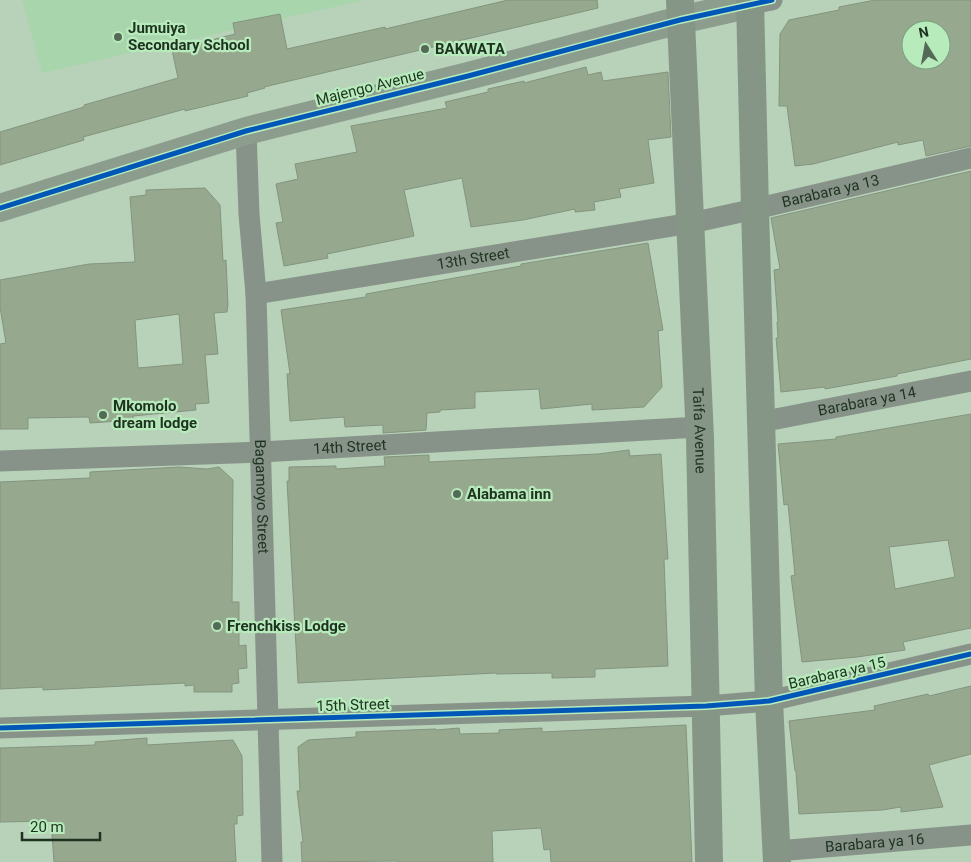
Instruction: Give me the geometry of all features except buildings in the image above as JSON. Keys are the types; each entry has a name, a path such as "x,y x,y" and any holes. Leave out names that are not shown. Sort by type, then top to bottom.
{"main road":[{"path":"758,1 755,209 770,701 777,856"},
{"name":"Taifa Avenue","path":"680,10 699,427 708,862"}],"street":[{"name":"Majengo Avenue","path":"0,208 246,131 468,76 680,10 758,1"},
{"name":"Bagamoyo Street","path":"246,131 256,294 272,862"},
{"name":"Barabara ya 13","path":"690,223 971,158"},
{"name":"13th Street","path":"256,294 690,223"},
{"name":"Barabara ya 14","path":"761,422 971,381"},
{"name":"14th Street","path":"0,461 260,452 699,427"},
{"name":"Barabara ya 15","path":"706,706 770,701 971,654"},
{"name":"15th Street","path":"0,728 706,706"},
{"name":"Barabara ya 16","path":"777,856 971,834"}],"shaded area":[{"name":"Jumuiya Secondary School","path":"22,0 365,0 42,73"}],"cycle path":[{"path":"0,208 246,131 468,76 680,20 772,0"},
{"path":"0,728 706,706 769,701 971,654"}],"place":[{"name":"Jumuiya Secondary School","path":"118,37"},
{"name":"BAKWATA","path":"425,49"},
{"name":"Mkomolo dream lodge","path":"103,415"},
{"name":"Alabama inn","path":"457,494"},
{"name":"Frenchkiss Lodge","path":"217,626"}]}
